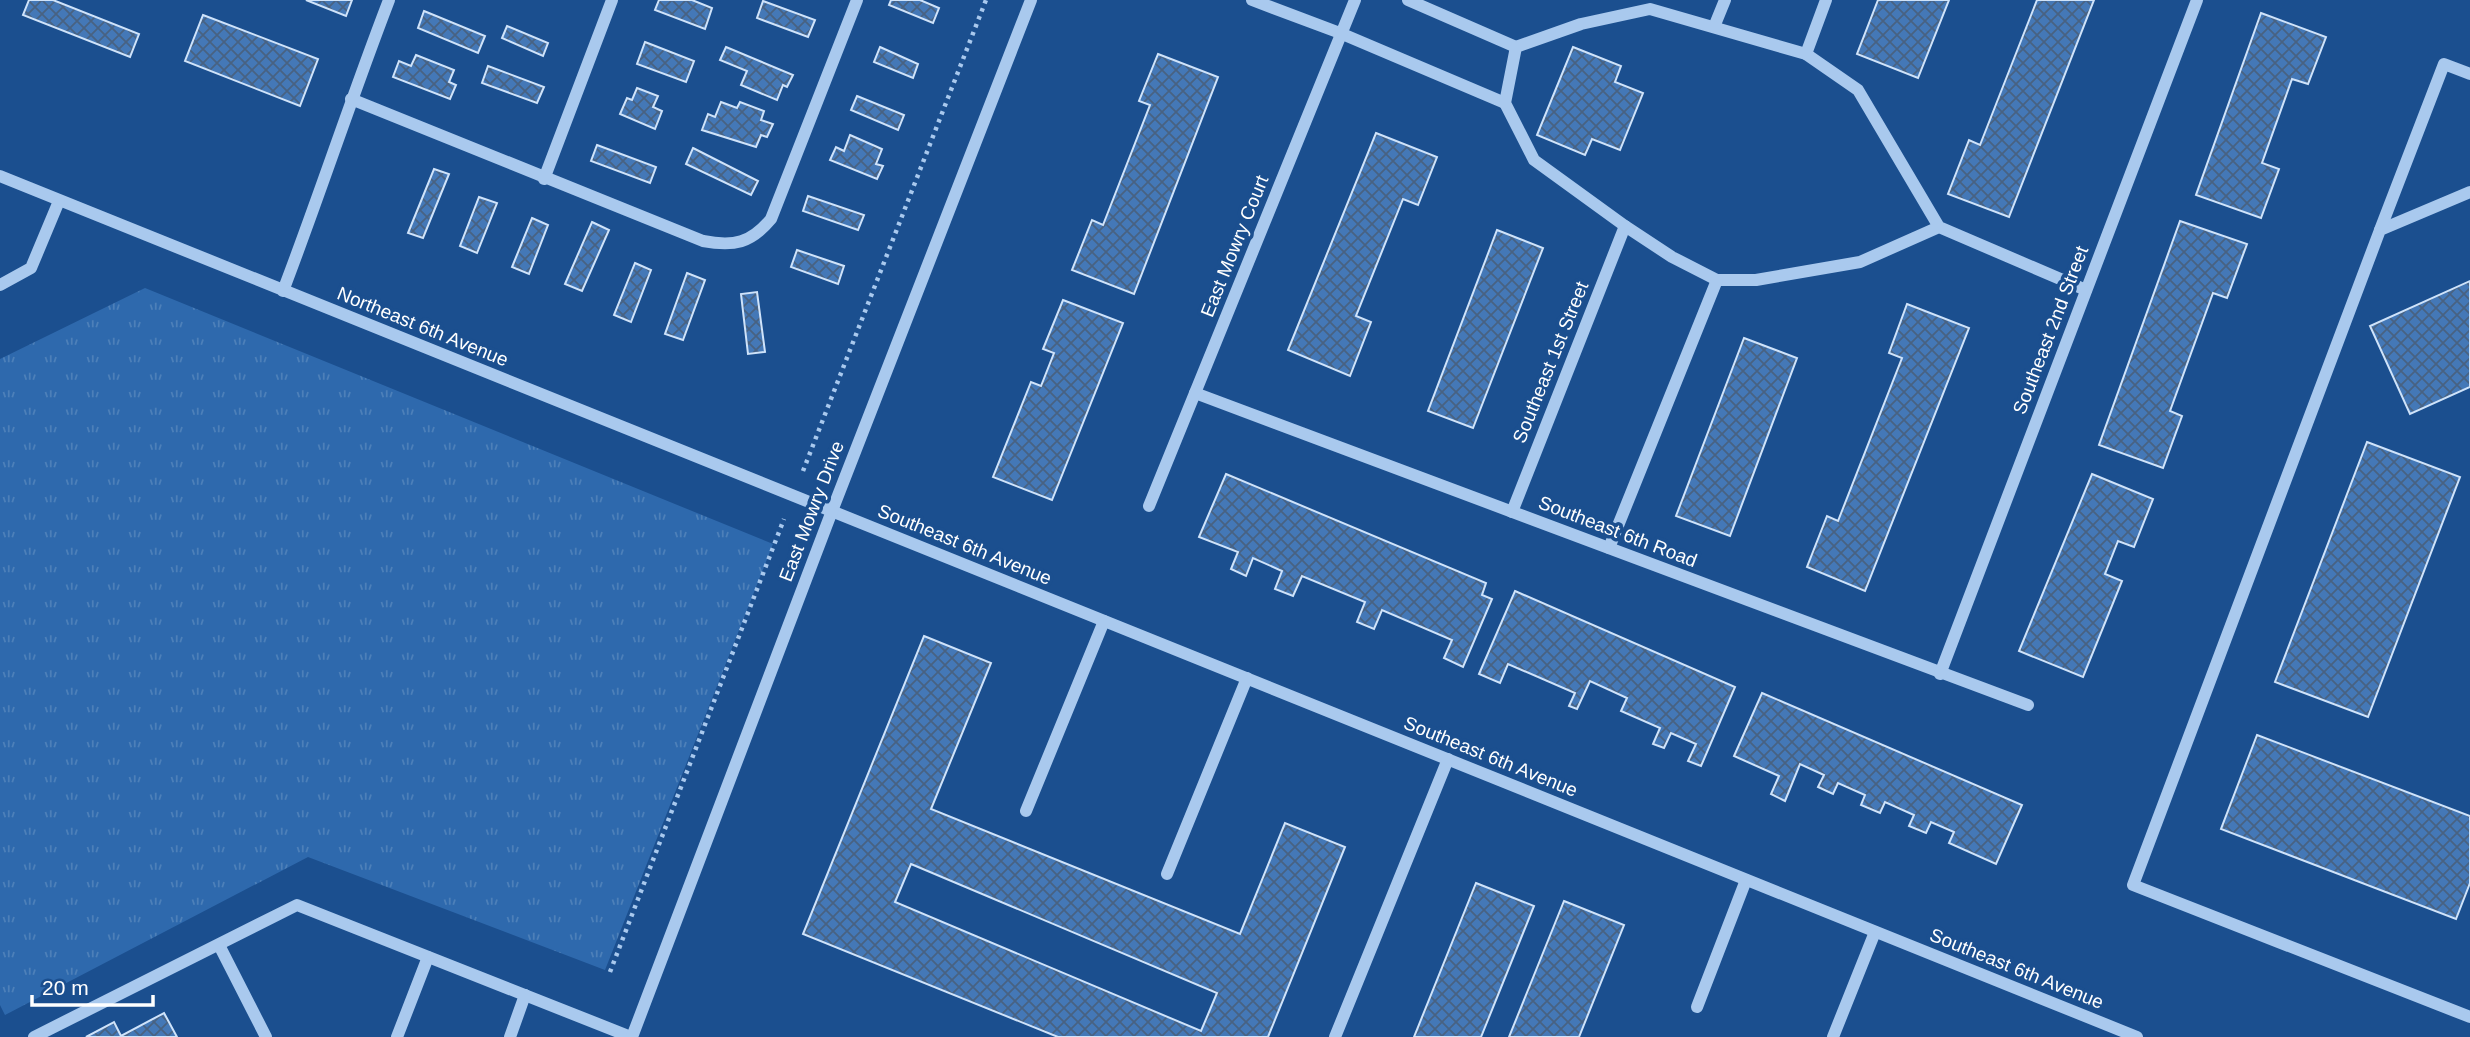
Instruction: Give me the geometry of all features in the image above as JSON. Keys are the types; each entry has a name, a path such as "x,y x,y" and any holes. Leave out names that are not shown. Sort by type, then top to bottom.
{"street":[{"path":"283,291 319,200 351,100 389,0"},
{"path":"544,179 612,0"},
{"path":"351,100 703,241 727,244 752,239 771,219 857,0"},
{"name":"East Mowry Drive","path":"631,1037 1031,0"},
{"path":"1252,0 1340,33 1505,103"},
{"name":"East Mowry Court","path":"1149,506 1355,0"},
{"path":"1408,0 1516,47 1581,24 1650,9 1805,54 1858,90 1939,227 2086,290"},
{"path":"1714,27 1725,0"},
{"path":"1805,54 1826,0"},
{"name":"Southeast 2nd Street","path":"1940,674 2197,0"},
{"path":"1516,47 1505,103 1534,160 1672,257 1717,280 1756,280 1860,262 1939,227"},
{"path":"2470,74 2444,64 2133,885 2470,1017"},
{"name":"Northeast 6th Avenue","path":"0,176 832,511"},
{"path":"2380,230 2470,192"},
{"path":"0,285 31,268 59,201"},
{"name":"Southeast 1st Street","path":"1511,512 1625,226"},
{"path":"1609,548 1717,280"},
{"name":"Southeast 6th Road","path":"1195,393 2028,705"},
{"name":"Southeast 6th Avenue","path":"832,511 2137,1037"},
{"path":"1026,811 1104,621"},
{"path":"1167,874 1247,678"},
{"path":"1335,1037 1448,760"},
{"path":"1697,1007 1746,880"},
{"path":"34,1037 297,905 631,1037"},
{"path":"1833,1037 1875,932"},
{"path":"219,945 265,1037"},
{"path":"397,1037 428,957"},
{"path":"510,1037 525,995"}],"green space":[{"path":"145,288 773,544 605,970 308,857 5,1015 0,1005 0,359"}],"building":[{"path":"29,0 53,0 139,34 130,57 23,15"},
{"path":"306,0 352,0 346,16"},
{"path":"659,0 692,0 712,8 705,29 655,10"},
{"path":"891,0 920,0 939,8 933,23 889,5"},
{"path":"1878,0 1949,0 1918,78 1857,54"},
{"path":"2037,0 2094,0 2009,217 1948,194 1969,140 1980,145"},
{"path":"763,1 815,20 808,37 757,18"},
{"path":"424,11 485,36 478,53 418,28"},
{"path":"2261,13 2326,37 2308,84 2292,79 2262,163 2279,169 2261,218 2196,195"},
{"path":"203,15 318,59 300,106 185,61"},
{"path":"507,26 548,43 543,56 502,38"},
{"path":"645,42 694,61 686,82 637,64"},
{"path":"726,47 793,75 787,87 783,85 777,100 741,85 747,71 720,60"},
{"path":"880,47 918,64 913,78 874,62"},
{"path":"1573,47 1621,66 1615,82 1643,93 1620,150 1592,139 1585,155 1537,135"},
{"path":"1158,54 1218,77 1134,294 1072,270 1092,220 1103,225 1150,105 1139,101"},
{"path":"416,55 454,70 449,82 456,85 450,99 393,77 399,61 411,66"},
{"path":"488,66 544,87 537,103 482,83"},
{"path":"637,88 658,96 653,107 662,111 655,129 620,114 627,98 632,100"},
{"path":"857,96 904,115 898,130 851,110"},
{"path":"721,102 737,108 740,102 764,111 761,120 773,124 767,137 761,135 756,147 702,130 708,114 715,117"},
{"path":"1376,133 1437,157 1418,205 1403,199 1356,316 1371,322 1350,376 1288,350"},
{"path":"850,135 882,149 876,164 883,166 877,179 830,160 836,147 844,151"},
{"path":"597,145 656,167 650,183 591,161"},
{"path":"693,148 758,181 751,195 686,164"},
{"path":"434,169 449,174 423,238 408,233"},
{"path":"808,196 864,215 858,230 803,211"},
{"path":"479,197 497,203 477,253 460,246"},
{"path":"532,218 548,225 529,274 512,267"},
{"path":"2180,221 2247,244 2227,298 2213,293 2170,411 2182,416 2163,468 2099,445"},
{"path":"592,222 609,230 582,291 565,284"},
{"path":"1497,230 1543,248 1473,428 1428,411"},
{"path":"797,250 844,266 838,284 791,267"},
{"path":"635,263 651,270 631,322 614,315"},
{"path":"687,273 705,280 683,340 665,334"},
{"path":"2470,281 2470,387 2410,414 2370,326"},
{"path":"757,292 765,352 748,354 741,294"},
{"path":"1063,300 1123,323 1052,500 993,477 1031,382 1041,386 1054,353 1043,349"},
{"path":"1907,304 1969,328 1865,591 1807,567 1827,516 1838,521 1902,358 1889,353"},
{"path":"1744,338 1797,358 1730,536 1676,516"},
{"path":"2367,442 2460,477 2368,717 2275,682"},
{"path":"1226,474 1486,583 1482,595 1492,599 1463,667 1444,658 1452,640 1382,610 1374,629 1357,622 1365,602 1302,576 1293,596 1275,589 1282,571 1253,558 1246,576 1231,569 1238,552 1199,537"},
{"path":"2092,474 2153,499 2134,547 2118,541 2105,574 2122,581 2083,677 2019,651"},
{"path":"1515,591 1735,687 1701,766 1688,761 1696,744 1671,733 1664,748 1653,744 1660,728 1621,711 1627,698 1590,681 1577,709 1569,706 1575,693 1508,664 1500,683 1479,674"},
{"path":"924,636 991,663 931,809 1240,934 1285,823 1345,847 1268,1037 1058,1037 803,934","holes":["911,864 1217,993 1201,1031 895,902"]},
{"path":"1762,693 2022,805 1996,864 1949,843 1954,832 1931,822 1926,833 1909,826 1914,815 1885,802 1880,813 1861,805 1865,795 1838,783 1833,794 1818,787 1824,775 1800,764 1785,801 1771,794 1779,776 1734,756"},
{"path":"2257,735 2470,816 2470,883 2456,919 2221,829"},
{"path":"1476,883 1534,906 1481,1037 1414,1037"},
{"path":"1564,901 1624,925 1579,1037 1509,1037"},
{"path":"164,1013 177,1037 86,1037 114,1022 121,1036"}]}
